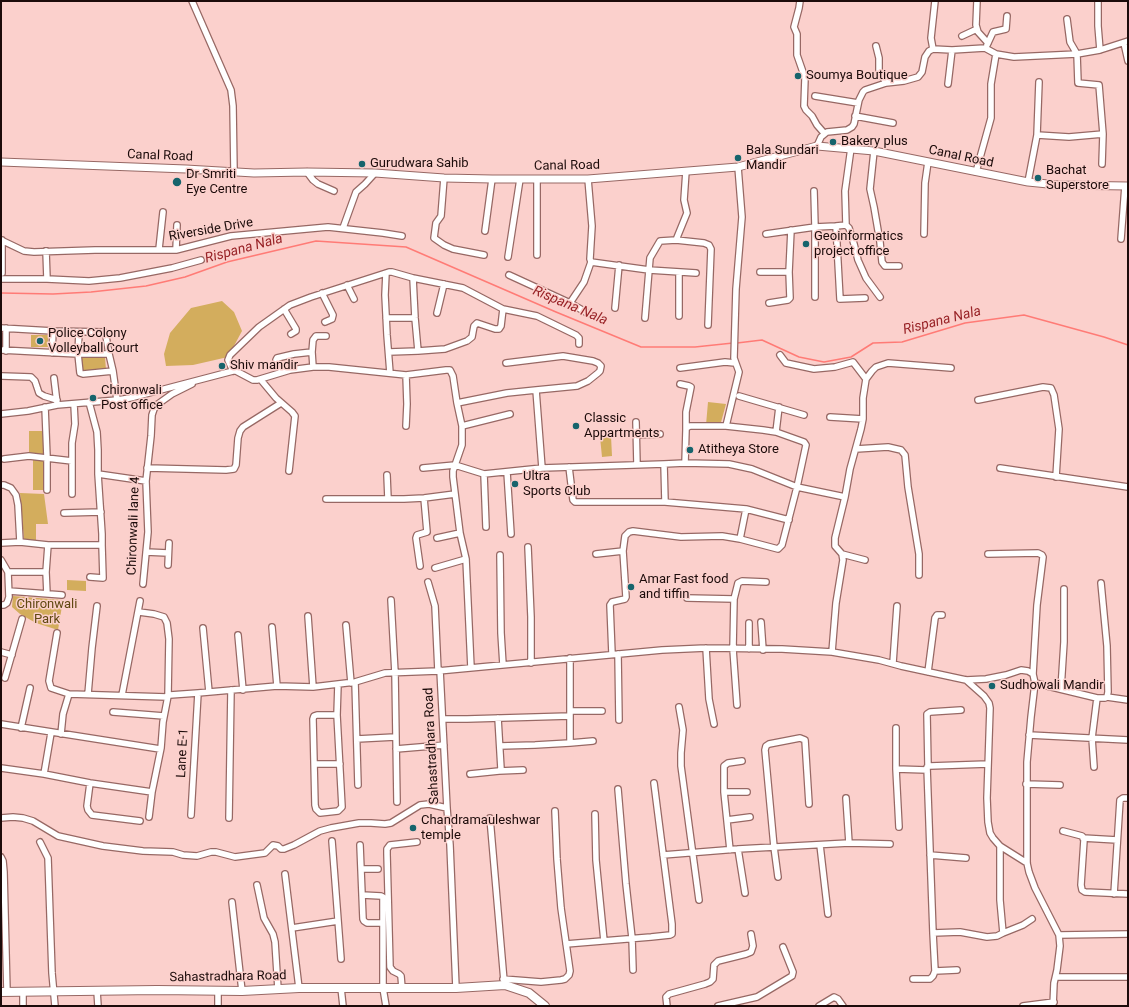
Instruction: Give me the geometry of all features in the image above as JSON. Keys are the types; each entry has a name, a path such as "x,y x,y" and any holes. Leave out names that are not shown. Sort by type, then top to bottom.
{"main road":[{"name":"Sahastradhara Road","path":"4,992 157,990 242,991 299,988 456,988 504,982 529,993 545,1006"}],"street":[{"path":"192,1 231,90 233,106 234,172"},
{"path":"800,1 794,27 797,34 797,55 805,78 804,106 824,133"},
{"path":"933,49 931,38 935,1"},
{"path":"977,1 977,29 986,46 996,54 1014,57 1077,54 1100,50 1126,42 1128,61"},
{"path":"1098,1 1100,50"},
{"path":"986,46 993,32 1006,29 1008,16"},
{"path":"1067,19 1070,42 1077,54 1078,83 1099,85 1103,134 1102,164"},
{"path":"962,36 977,29"},
{"path":"876,46 879,70 886,83"},
{"path":"817,146 820,137 824,133 829,131 848,130 854,124 858,103 865,90 886,83 913,79 920,76 925,57 929,51 933,49 952,50 986,46"},
{"path":"948,84 952,50"},
{"path":"976,172 991,118 991,84 996,54"},
{"path":"1028,182 1037,135 1039,82"},
{"path":"815,96 858,103"},
{"path":"856,116 893,123"},
{"path":"1037,135 1070,136 1103,134"},
{"name":"Canal Road","path":"1,162 254,173 375,173 444,178 588,179 738,166 817,146 874,151 1028,182 1058,185 1126,186"},
{"path":"851,148 846,191 846,225 849,228 858,260 866,278 880,297"},
{"path":"874,151 870,189 880,242 882,262 885,266 899,266"},
{"path":"924,234 925,183 928,162"},
{"path":"726,426 739,374 735,360 736,288 742,217 738,166"},
{"path":"676,240 687,213 684,200 686,171"},
{"path":"307,172 316,182 334,191"},
{"path":"343,228 356,192 375,173"},
{"path":"444,178 441,216 436,223 434,238 453,250 484,255"},
{"path":"536,178 537,255"},
{"path":"485,231 492,179"},
{"path":"508,257 520,179"},
{"path":"570,303 584,282 591,262 592,226 588,179"},
{"path":"1121,239 1126,186"},
{"path":"814,191 815,298"},
{"path":"159,249 163,212"},
{"path":"766,234 815,227 846,225"},
{"path":"176,250 177,226"},
{"path":"836,226 840,299 865,298"},
{"name":"Riverside Drive","path":"1,240 24,251 34,252 159,249 176,250 230,236 328,227 402,236"},
{"path":"769,303 788,300 790,298 789,272 791,230"},
{"path":"1,240 2,272"},
{"path":"645,318 650,258 656,250 659,242 662,240 676,240 704,243 709,245 711,249 708,326"},
{"path":"46,251 47,279"},
{"path":"1,279 89,281 120,278 172,268 201,260"},
{"path":"591,262 649,270 696,273"},
{"path":"614,308 619,265"},
{"path":"233,371 228,360 230,355 259,327 290,305 322,293 392,272 463,288 503,309 537,316 576,335 579,338 579,344"},
{"path":"760,272 789,272"},
{"path":"386,273 385,294 390,374"},
{"path":"679,273 680,316"},
{"path":"509,275 570,303 589,314"},
{"path":"414,278 418,351"},
{"path":"437,313 444,284"},
{"path":"347,285 354,299"},
{"path":"322,293 333,315 332,319 325,322"},
{"path":"284,309 296,329 296,331 291,334"},
{"path":"388,352 445,349 467,341 472,337 474,326 478,323 499,329 501,326 503,309"},
{"path":"386,318 415,318"},
{"path":"109,354 3,350 3,328 104,332 113,371 117,400"},
{"path":"52,353 53,331"},
{"path":"80,332 78,354 79,371 81,374 113,371"},
{"path":"313,367 313,340 316,336 326,336"},
{"path":"282,372 276,360 277,358 312,352"},
{"path":"780,354 786,363 814,369 835,367 853,362 866,379"},
{"path":"456,403 508,393 577,386 600,372 601,369 600,365 593,361 563,356 506,363"},
{"path":"680,368 735,360"},
{"path":"832,652 836,603 843,560 842,554 835,546 835,538 850,469 863,419 863,398 866,379 876,368 888,363 951,368"},
{"path":"1,414 28,411 57,403 74,404 130,398 233,371 236,371 253,380 261,380 282,372 313,367 329,367 406,375 450,370 454,376 456,403 462,426 462,445 452,477 460,533 466,559 471,668"},
{"path":"406,375 406,426"},
{"path":"2,376 31,377 35,381 39,393 57,403"},
{"path":"54,378 57,403"},
{"name":"Chironwali lane 4","path":"143,584 148,532 146,480 152,416 154,409 164,400 200,379"},
{"path":"261,380 281,403 295,416 289,471"},
{"path":"680,384 691,387 686,412 685,463"},
{"path":"978,400 1042,387 1051,388 1054,395 1059,429 1056,477"},
{"path":"536,390 542,468"},
{"path":"739,396 804,414"},
{"path":"89,402 97,432 102,534 102,578 90,577"},
{"path":"147,468 234,469 236,465 240,431 246,424 281,403"},
{"path":"72,494 72,443 75,424 74,404"},
{"path":"45,407 47,490"},
{"path":"776,432 779,407"},
{"path":"462,426 510,414"},
{"path":"830,418 863,419"},
{"path":"636,422 637,465"},
{"path":"612,654 610,605 611,603 625,599 626,597 623,551 625,536 629,532 633,531 681,537 713,536 740,539 778,549 782,545 806,445 804,442 776,432 763,430 726,426 690,426 686,428"},
{"path":"636,435 660,434"},
{"path":"856,449 888,447 901,450 905,454 908,487 919,554 919,575"},
{"path":"4,459 29,456 72,461"},
{"path":"423,468 455,465 484,474 542,468 685,463 729,464 742,466 797,487 845,497"},
{"path":"664,464 665,502"},
{"path":"569,467 573,500 575,502 665,502 746,509 789,520"},
{"path":"1000,468 1128,487"},
{"path":"507,472 511,534"},
{"path":"98,474 146,480"},
{"path":"484,474 486,527"},
{"path":"387,475 388,499"},
{"path":"1,485 11,488 16,495 20,542"},
{"path":"326,499 424,498 455,494"},
{"path":"420,566 416,538 417,535 427,532 424,498"},
{"path":"740,539 746,509"},
{"path":"64,513 101,512"},
{"path":"437,538 460,533"},
{"path":"1,543 20,542 48,545 102,545"},
{"path":"168,543 168,565"},
{"path":"46,594 48,545"},
{"path":"528,547 531,610 531,663"},
{"path":"596,554 623,551"},
{"path":"146,552 168,553"},
{"path":"988,554 1038,553 1043,557 1037,605 1033,674 1035,683 1027,762 1027,863 1035,888 1059,935 1060,946 1054,985 1054,1004 1023,1006"},
{"path":"842,554 866,560"},
{"path":"500,555 503,665"},
{"path":"435,568 466,559"},
{"path":"1,560 8,572 9,591 9,597 6,603 1,605"},
{"path":"8,572 46,572"},
{"name":"Sahastradhara Road","path":"428,582 435,606 443,719 456,988"},
{"path":"737,705 733,649 734,599 739,582 766,582"},
{"path":"1101,583 1107,646 1107,696"},
{"path":"1061,689 1064,642 1064,589"},
{"path":"9,591 62,595"},
{"path":"688,598 734,599"},
{"path":"391,600 395,673 397,802"},
{"path":"122,695 140,601"},
{"path":"88,694 97,606"},
{"path":"893,663 897,606"},
{"path":"138,612 164,617 167,623 169,639 168,697 149,817"},
{"path":"928,672 935,618 937,615 942,615"},
{"path":"308,616 313,687"},
{"path":"5,678 22,619"},
{"path":"761,622 763,650"},
{"path":"749,623 749,649"},
{"path":"346,625 353,682 357,739 358,785"},
{"path":"272,627 277,686"},
{"path":"202,628 209,692"},
{"path":"57,633 49,681 51,688 69,694 168,697 170,695 198,692 243,690 277,686 313,687 353,682 395,673 439,671 531,663 612,654 706,648 763,650 782,649 832,652 861,656 966,680 986,679 1021,670 1028,671 1033,674"},
{"path":"238,634 243,690"},
{"path":"706,648 709,699 714,724"},
{"path":"1,652 12,655"},
{"path":"618,654 619,720"},
{"path":"570,658 570,743"},
{"path":"966,680 980,691 989,702 987,798 990,833 1000,846 1027,863"},
{"path":"1035,683 1098,698 1105,698 1107,696 1128,700"},
{"path":"337,715 314,716 313,719 315,805 316,809 320,813 338,811 342,807 337,715 338,684"},
{"path":"21,728 30,688"},
{"path":"229,818 231,690"},
{"name":"Lane E-1","path":"191,815 198,692"},
{"path":"61,734 63,714 69,694"},
{"path":"1094,767 1092,738 1098,698"},
{"path":"679,707 683,730 681,766 700,900"},
{"path":"913,979 930,979 934,976 935,972 930,855 927,714 930,712 961,710"},
{"path":"113,712 164,716"},
{"path":"443,719 498,718 602,712"},
{"path":"498,718 501,769 499,771"},
{"path":"1,724 160,749"},
{"path":"896,728 898,827"},
{"path":"44,774 51,733"},
{"path":"1029,735 1128,740"},
{"path":"357,739 396,737"},
{"path":"778,877 765,750 766,746 769,744 800,738 805,740 810,804"},
{"path":"500,746 593,741"},
{"path":"396,749 444,745"},
{"path":"730,850 724,792 725,765 728,763 742,761"},
{"path":"315,764 340,764"},
{"path":"896,770 988,764"},
{"path":"1,768 152,792"},
{"path":"470,774 523,770"},
{"path":"90,783 88,810 92,815 140,821"},
{"path":"566,944 670,935 672,933 654,783"},
{"path":"1026,784 1060,785"},
{"path":"618,789 632,938 633,970"},
{"path":"724,792 747,792"},
{"path":"846,798 849,843"},
{"path":"1114,894 1120,800 1123,798 1128,798"},
{"path":"1,818 23,818 33,821 58,836 103,846 143,851 173,852 183,855 197,856 216,852 234,857 265,853 273,845 278,846 281,849 287,848 320,831 332,828 359,824 391,823 420,805 429,804 447,808"},
{"path":"490,818 504,982 541,982 561,980 565,979 569,975 570,971 560,894 555,811"},
{"path":"595,814 596,860 604,941"},
{"path":"727,820 750,817"},
{"path":"1063,831 1082,836 1083,838 1118,840"},
{"path":"1083,838 1082,890 1085,892 1128,894"},
{"path":"332,841 341,959"},
{"path":"40,842 48,858 52,972 55,1006"},
{"path":"402,988 401,976 390,967 387,854 390,845 417,842"},
{"path":"663,855 849,843 890,844"},
{"path":"360,845 362,917 367,923 382,923"},
{"path":"820,845 828,914"},
{"path":"1000,846 1000,900 1003,933"},
{"path":"738,849 745,893"},
{"path":"930,855 966,858"},
{"path":"1,857 4,872 4,992"},
{"path":"360,869 378,868"},
{"path":"285,874 299,988"},
{"path":"257,885 264,918 273,934 275,942 278,989"},
{"path":"362,895 382,896 383,898 383,988 386,1006"},
{"path":"232,902 242,991"},
{"path":"933,933 960,932 987,937 997,936 1024,925 1032,919"},
{"path":"292,928 338,922"},
{"path":"667,1006 666,997 669,994 710,982 713,979 714,965 718,961 750,952 753,946 751,934"},
{"path":"1059,935 1128,934"},
{"path":"720,1006 757,997 792,976 793,972 783,947"},
{"path":"935,972 957,970"},
{"path":"1056,977 1128,977"},
{"path":"341,988 342,1006"},
{"path":"97,991 98,1006"},
{"path":"218,991 218,1006"},
{"path":"23,992 23,1006"},
{"path":"819,1006 834,997 838,999 843,1006"}],"green space":[{"path":"222,301 234,312 242,331 228,357 193,365 166,366 164,354 170,333 191,308"},
{"name":"Police Colony Volleyball Court","path":"31,335 48,335 48,347 31,347"},
{"path":"81,357 105,357 106,370 82,373"},
{"path":"708,402 726,404 720,426 706,425"},
{"path":"29,431 43,431 44,454 29,454"},
{"path":"611,436 612,456 602,457 600,437"},
{"path":"44,459 45,490 33,490 33,460"},
{"path":"20,493 44,494 48,524 36,524 36,541 24,540"},
{"path":"67,580 86,581 86,591 67,590"},
{"name":"Chironwali Park","path":"13,596 63,600 58,630 36,623 20,614 12,607"}],"waterway":[{"name":"Rispana Nala","path":"1,293 53,294 91,292 146,286 185,277 227,262 316,241 406,247 641,347 695,347 733,343"},
{"name":"Rispana Nala","path":"737,343 762,340 799,357 824,362 851,357 873,343 902,342 965,323 1024,315 1128,345"}],"place":[{"name":"Soumya Boutique","path":"798,76"},
{"name":"Bakery plus","path":"833,142"},
{"name":"Bala Sundari Mandir","path":"738,158"},
{"name":"Gurudwara Sahib","path":"362,164"},
{"name":"Bachat Superstore","path":"1038,178"},
{"name":"Dr Smriti Eye Centre","path":"177,182"},
{"name":"Geoinformatics project office","path":"806,244"},
{"name":"Police Colony Volleyball Court","path":"40,341"},
{"name":"Shiv mandir","path":"222,366"},
{"name":"Chironwali Post office","path":"93,398"},
{"name":"Classic Appartments","path":"576,426"},
{"name":"Atitheya Store","path":"690,450"},
{"name":"Ultra Sports Club","path":"515,484"},
{"name":"Amar Fast food and tiffin","path":"631,587"},
{"name":"Sudhowali Mandir","path":"992,686"},
{"name":"Chandramauleshwar temple","path":"413,828"}]}
